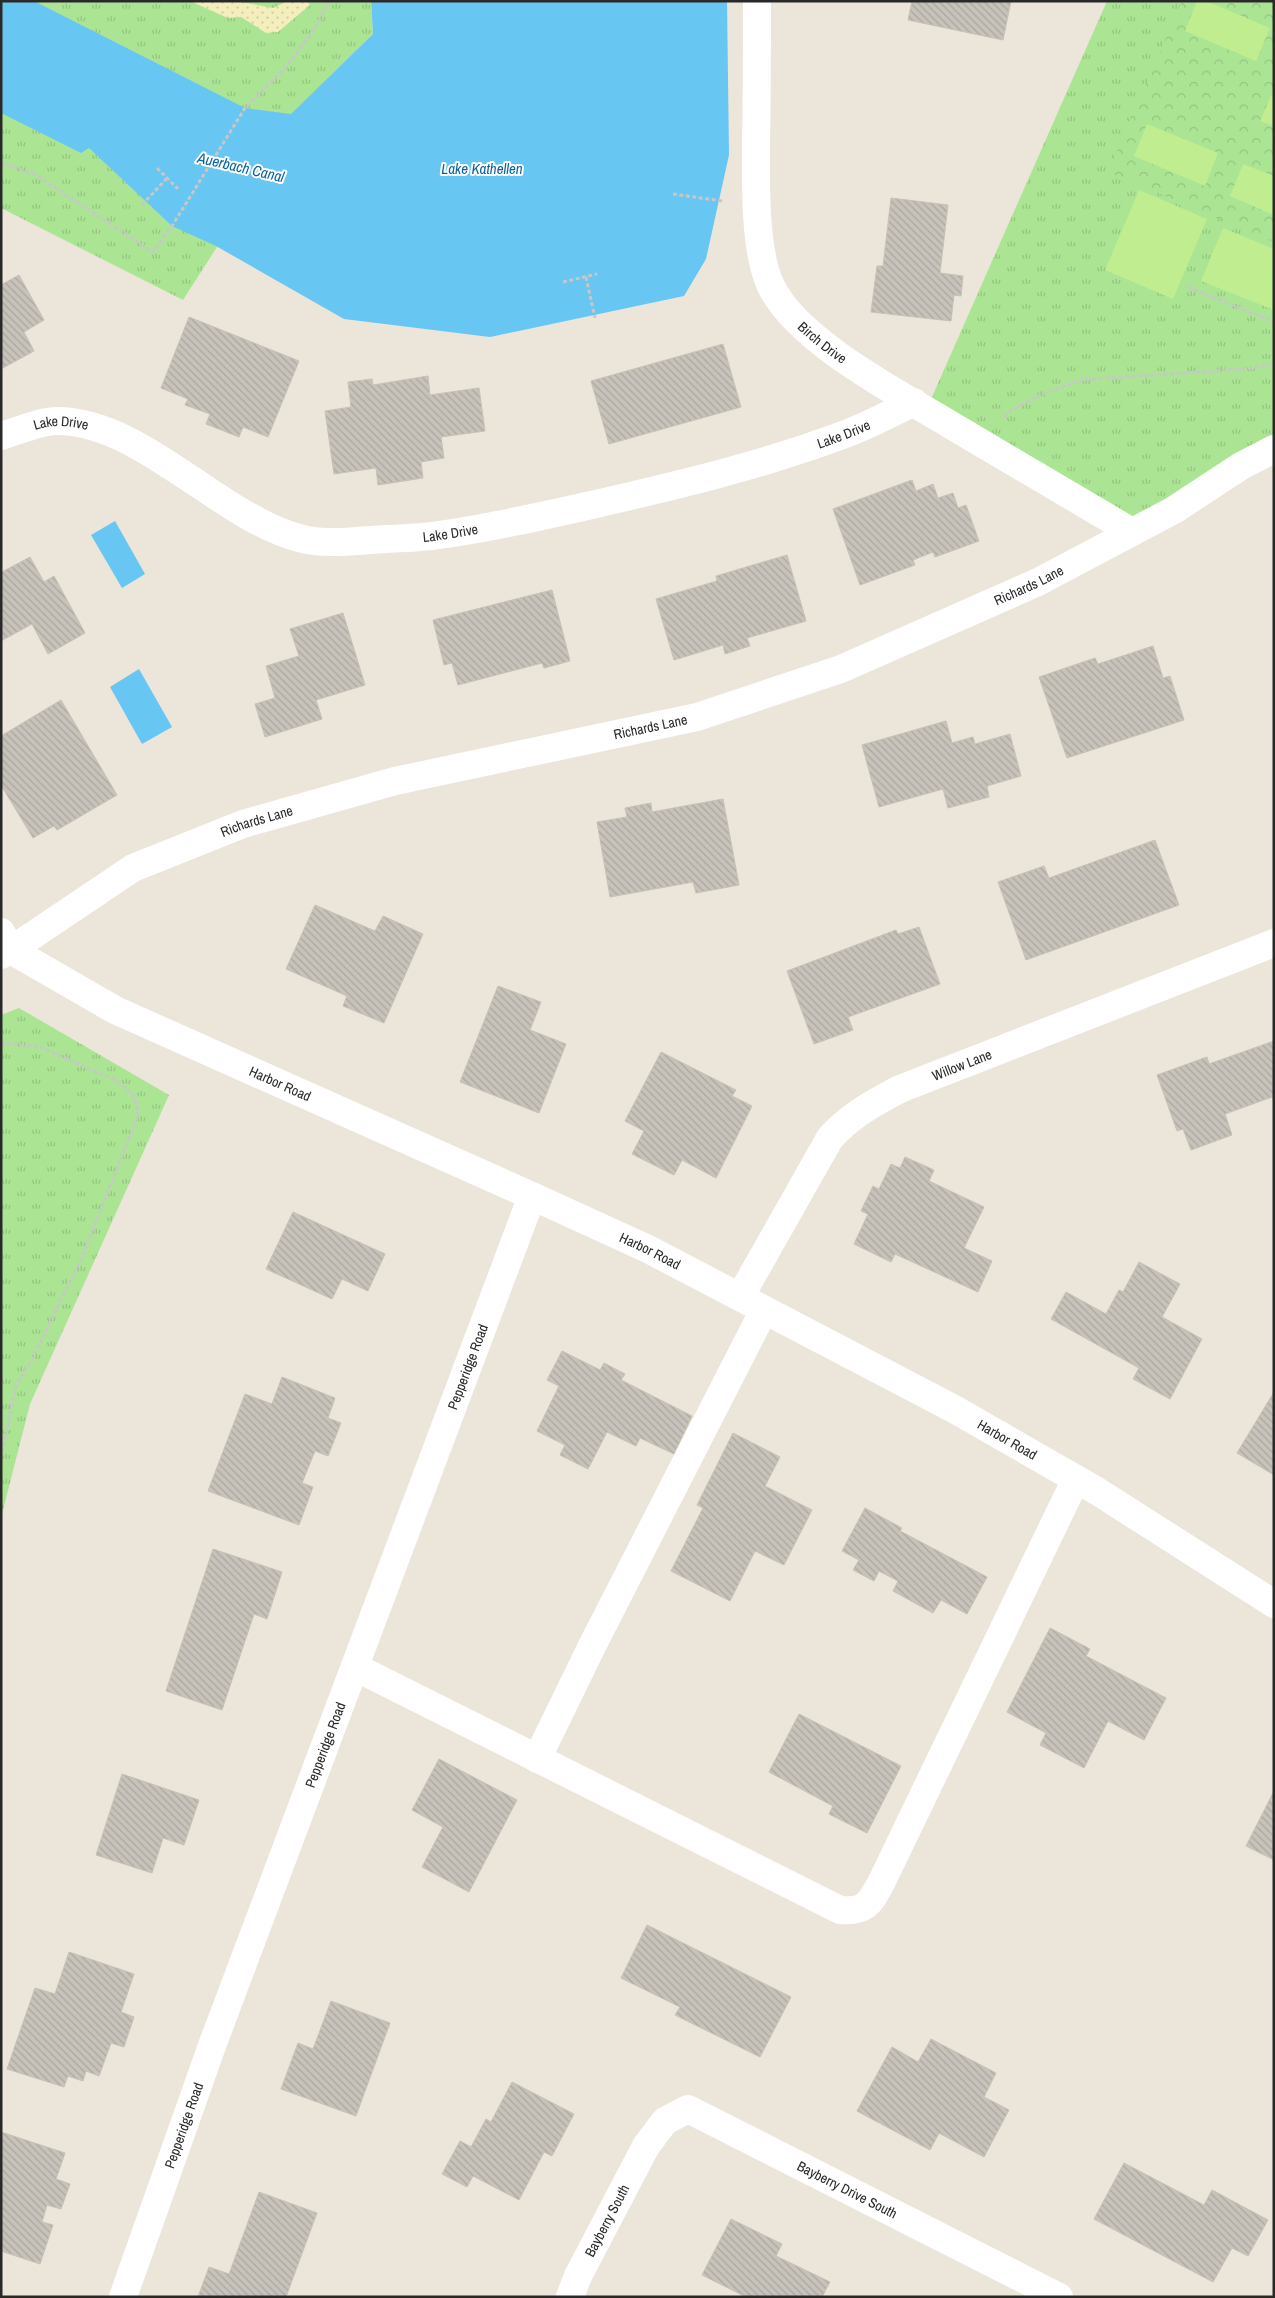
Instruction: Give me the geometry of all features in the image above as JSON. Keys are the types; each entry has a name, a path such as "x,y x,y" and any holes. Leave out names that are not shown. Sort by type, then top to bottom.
{"street":[{"name":"Birch Drive","path":"757,1 757,206 762,250 769,282 780,304 796,322 818,340 976,440 1132,532"},
{"name":"Lake Drive","path":"1,436 55,421 80,423 109,432 137,445 232,506 262,522 299,538 320,541 348,541 437,536 652,492 782,456 850,432 914,402"},
{"name":"Richards Lane","path":"4,946 133,868 243,824 395,781 697,717 841,669 1038,582 1174,510 1241,466 1274,450"},
{"name":"Willow Lane","path":"740,1297 830,1138 845,1122 869,1105 900,1089 1274,943"},
{"name":"Harbor Road","path":"4,946 115,1010 532,1196 648,1250 740,1297 954,1409 1076,1479 1274,1604"},
{"name":"Pepperidge Road","path":"123,2297 213,2043 532,1196"},
{"path":"537,1759 592,1646 764,1310"},
{"path":"355,1667 840,1910 856,1911 872,1900 882,1881 1076,1479"},
{"name":"Bayberry Drive South","path":"646,2146 665,2121 688,2109 1058,2297"},
{"name":"Bayberry South","path":"570,2297 577,2278 646,2146"}],"path":[{"path":"1,163 36,175 153,252 172,226 245,108 286,68 315,28 329,1"},
{"path":"157,168 178,189"},
{"path":"142,204 167,178"},
{"path":"673,194 757,206"},
{"path":"563,282 597,274"},
{"path":"586,277 595,318"},
{"path":"1188,287 1274,322"},
{"path":"976,440 1012,410 1042,394 1080,380 1255,368 1274,363"},
{"path":"1,1043 40,1047 117,1081 133,1095 138,1105 138,1116 81,1259 31,1361 16,1385 1,1456"}],"green space":[{"path":"1,1 371,1 373,34 320,86 183,300 1,208"},
{"path":"1107,1 1274,1 1274,448 1132,527 928,406"},
{"path":"1182,1 1274,1 1274,242 1108,172"},
{"path":"1197,1 1206,1 1270,28 1256,61 1185,31"},
{"path":"1274,89 1274,126 1260,121"},
{"path":"1147,124 1218,153 1205,186 1134,156"},
{"path":"1243,164 1274,176 1274,215 1230,196"},
{"path":"1139,190 1207,219 1173,299 1105,270"},
{"path":"1223,228 1274,249 1274,310 1201,281"},
{"path":"19,1008 169,1095 30,1404 1,1518 1,1015"}],"sand":[{"path":"190,1 235,1 273,8 288,1 307,1 310,5 278,32 266,33 241,17 228,18"}],"water":[{"name":"Lake Kathellen","path":"1,1 34,1 245,108 291,114 373,34 371,1 727,1 729,155 706,259 684,296 490,337 344,319 216,246 172,226 89,148 81,153 1,113"},
{"path":"115,521 145,574 122,588 91,535"},
{"path":"139,669 172,727 142,744 110,687"}],"building":[{"path":"912,1 1011,1 1003,40 908,20"},
{"path":"891,198 948,205 940,273 963,276 961,296 954,295 951,321 871,312 877,266 883,266"},
{"path":"19,275 44,320 24,332 34,351 1,369 1,285"},
{"path":"189,317 299,361 268,437 243,427 239,437 206,424 210,414 185,405 188,399 161,388"},
{"path":"723,344 741,407 609,444 591,381"},
{"path":"428,376 430,395 479,388 485,431 441,437 444,458 421,462 423,478 378,485 376,468 334,474 325,411 351,407 348,382 372,379 373,385"},
{"path":"912,480 916,491 933,484 938,498 953,493 958,508 966,505 979,541 935,557 933,552 913,560 915,565 860,585 833,509"},
{"path":"787,555 806,621 747,638 750,646 725,654 723,645 674,660 656,599 717,581 716,576"},
{"path":"30,557 44,582 54,576 85,633 48,654 32,624 1,641 1,570 2,572"},
{"path":"552,590 570,661 544,668 542,663 458,685 452,663 444,665 433,620"},
{"path":"343,613 365,685 316,700 322,719 265,737 255,704 275,698 266,666 299,656 290,629"},
{"path":"1153,646 1163,678 1170,676 1184,720 1067,758 1039,677 1095,658 1098,664"},
{"path":"61,700 117,795 57,830 54,826 33,838 1,785 1,736"},
{"path":"946,721 952,743 973,737 975,744 1010,734 1021,776 987,786 989,797 948,808 943,789 879,807 862,745"},
{"path":"723,799 739,885 696,893 693,882 610,897 597,822 627,817 625,808 651,803 652,812"},
{"path":"1155,840 1179,905 1026,960 998,882 1044,866 1049,878"},
{"path":"315,905 375,931 383,916 423,934 384,1023 343,1006 347,996 286,969"},
{"path":"919,927 940,984 848,1017 853,1030 814,1044 787,971 896,930 898,934"},
{"path":"498,986 541,1002 530,1030 566,1044 539,1113 460,1082"},
{"path":"1274,1041 1274,1101 1272,1097 1225,1114 1232,1135 1191,1150 1183,1129 1177,1131 1157,1075 1207,1057 1209,1064"},
{"path":"661,1052 736,1090 732,1096 752,1106 716,1178 682,1160 674,1175 632,1154 644,1131 625,1121"},
{"path":"905,1157 934,1170 929,1181 984,1207 964,1248 992,1261 978,1292 895,1254 891,1262 854,1244 868,1214 861,1211 873,1186 879,1189 891,1164 900,1168"},
{"path":"293,1212 385,1254 368,1291 342,1279 332,1299 266,1269"},
{"path":"1139,1262 1180,1284 1162,1317 1202,1339 1170,1399 1133,1379 1139,1368 1051,1319 1066,1292 1106,1314 1119,1290 1123,1292"},
{"path":"562,1351 600,1370 604,1363 625,1374 621,1380 692,1416 674,1454 640,1438 636,1446 607,1432 588,1469 560,1455 565,1445 537,1431 559,1386 547,1380"},
{"path":"282,1377 335,1398 328,1418 341,1423 328,1456 315,1451 302,1483 313,1487 299,1525 208,1491 245,1394 272,1404"},
{"path":"1274,1392 1274,1475 1237,1453"},
{"path":"733,1433 780,1457 765,1486 812,1510 784,1565 755,1551 730,1601 671,1571 703,1508 697,1505"},
{"path":"865,1508 902,1528 900,1531 987,1577 967,1614 941,1600 933,1613 893,1591 898,1581 879,1571 874,1581 853,1570 859,1560 842,1551"},
{"path":"213,1549 282,1572 267,1619 254,1614 222,1710 166,1691"},
{"path":"1050,1628 1090,1649 1086,1656 1166,1698 1144,1740 1108,1721 1084,1768 1040,1745 1046,1733 1007,1712"},
{"path":"799,1714 901,1766 867,1833 829,1814 833,1806 769,1772"},
{"path":"439,1759 517,1800 469,1892 422,1867 443,1827 412,1810"},
{"path":"122,1774 199,1800 184,1845 163,1838 152,1873 96,1855"},
{"path":"1274,1791 1274,1860 1246,1846"},
{"path":"647,1925 791,1997 760,2057 675,2015 680,2007 621,1978"},
{"path":"69,1952 134,1974 121,2012 134,2017 124,2047 111,2043 99,2076 86,2071 83,2081 68,2076 64,2087 7,2069 35,1988 55,1994"},
{"path":"331,2001 390,2023 356,2116 281,2089 298,2043 313,2049"},
{"path":"931,2039 996,2073 984,2097 1009,2110 984,2157 939,2133 930,2150 857,2111 892,2047 918,2062"},
{"path":"512,2082 574,2114 552,2156 544,2152 519,2200 473,2176 467,2187 442,2174 460,2141 471,2147 486,2119 491,2122"},
{"path":"1,2132 65,2153 56,2179 70,2184 61,2209 47,2205 42,2222 53,2225 40,2264 1,2251"},
{"path":"1124,2163 1204,2205 1212,2190 1268,2220 1248,2256 1232,2248 1213,2282 1094,2219"},
{"path":"259,2192 317,2213 286,2297 198,2297 209,2267 229,2274"},
{"path":"731,2219 782,2244 776,2256 830,2282 822,2297 746,2297 702,2275"}],"water label":[{"name":"Auerbach Canal","path":"241,167"}]}
